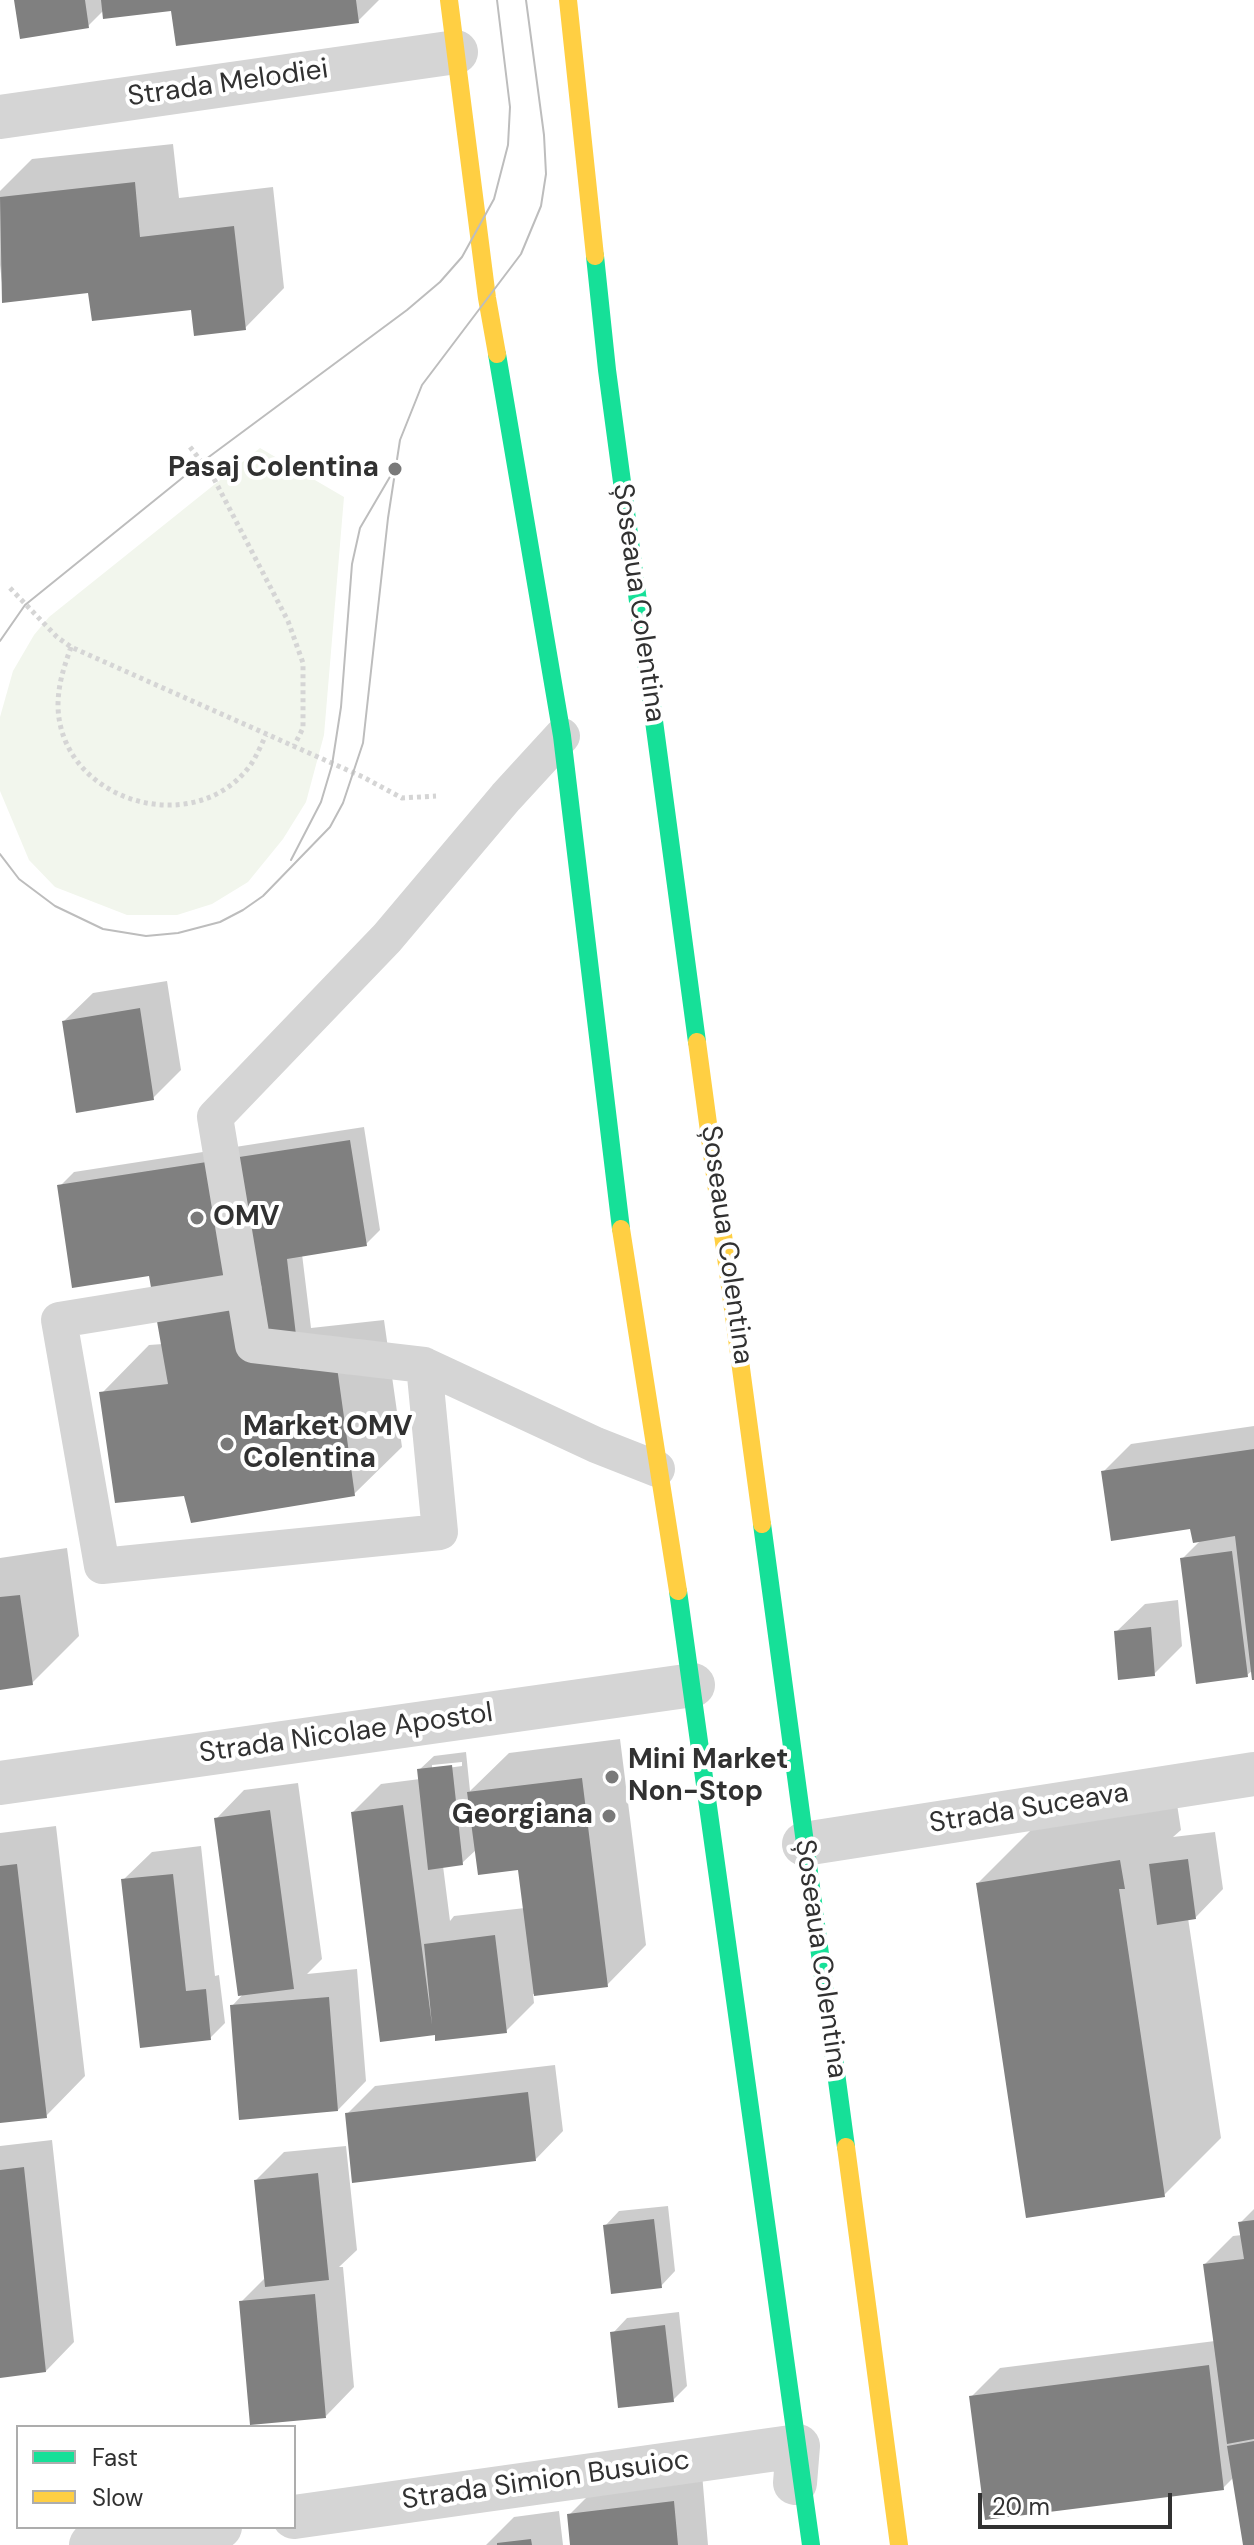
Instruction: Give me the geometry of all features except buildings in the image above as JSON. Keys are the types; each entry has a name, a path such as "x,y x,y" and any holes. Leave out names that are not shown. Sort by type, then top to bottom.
{"main road":[{"path":"449,0 487,298 562,736 615,1190 693,1685 811,2545"},
{"name":"Șoseaua Colentina","path":"568,0 607,370 899,2545"}],"street":[{"name":"Strada Melodiei","path":"0,117 456,52"},
{"name":"Strada Nicolae Apostol","path":"0,1783 693,1685"},
{"name":"Strada Suceava","path":"804,1844 1254,1774"},
{"name":"Strada Simion Busuioc","path":"296,2517 798,2446"},
{"path":"791,2545 798,2446"},
{"name":"Șoseaua Colentina","path":"892,2489 908,2545"},
{"path":"91,2545 206,2529"}],"lane":[{"path":"562,736 387,938 215,1117 253,1345 424,1365 596,1445 657,1469"},
{"path":"244,1290 59,1320 102,1566 440,1532 424,1365"}],"path":[{"path":"190,447 212,475 288,621 303,663 303,728 294,746"},
{"path":"10,588 57,637 71,647 294,746 402,798 446,795"},
{"path":"71,647 59,681 58,708 64,736 78,761 97,782 121,797 148,805 176,806 203,799 228,787 249,767 266,735"}],"shaded area":[{"path":"260,448 344,497 324,735 306,802 283,839 248,882 212,904 177,915 127,915 55,887 29,860 0,791 0,717 13,671 34,635 49,617"}],"tram line":[{"path":"0,641 25,605 202,462 407,310 440,282 462,257 494,199 508,145 510,107 497,0"},
{"path":"0,854 19,879 55,906 103,929 146,936 178,933 220,922 243,910 263,896 330,827 343,803 363,743 388,518 400,440 422,385 521,254 541,206 546,174 544,135 526,0"},
{"path":"291,860 321,802 332,765 341,707 352,564 360,528 391,475"}],"traffic: fast":[{"path":"595,256 607,370 697,1042"},
{"path":"497,354 562,736 621,1229"},
{"path":"762,1524 846,2147"},
{"path":"678,1591 811,2545"}],"traffic: slow":[{"path":"449,0 497,354"},
{"path":"568,0 595,256"},
{"path":"697,1042 762,1524"},
{"path":"621,1229 678,1591"},
{"path":"846,2147 899,2545"}],"place":[{"name":"Pasaj Colentina","path":"395,469"},
{"name":"OMV","path":"197,1218"},
{"name":"Market OMV Colentina","path":"227,1444"},
{"name":"Mini Market Non-Stop","path":"612,1777"},
{"name":"Georgiana","path":"609,1816"}]}
